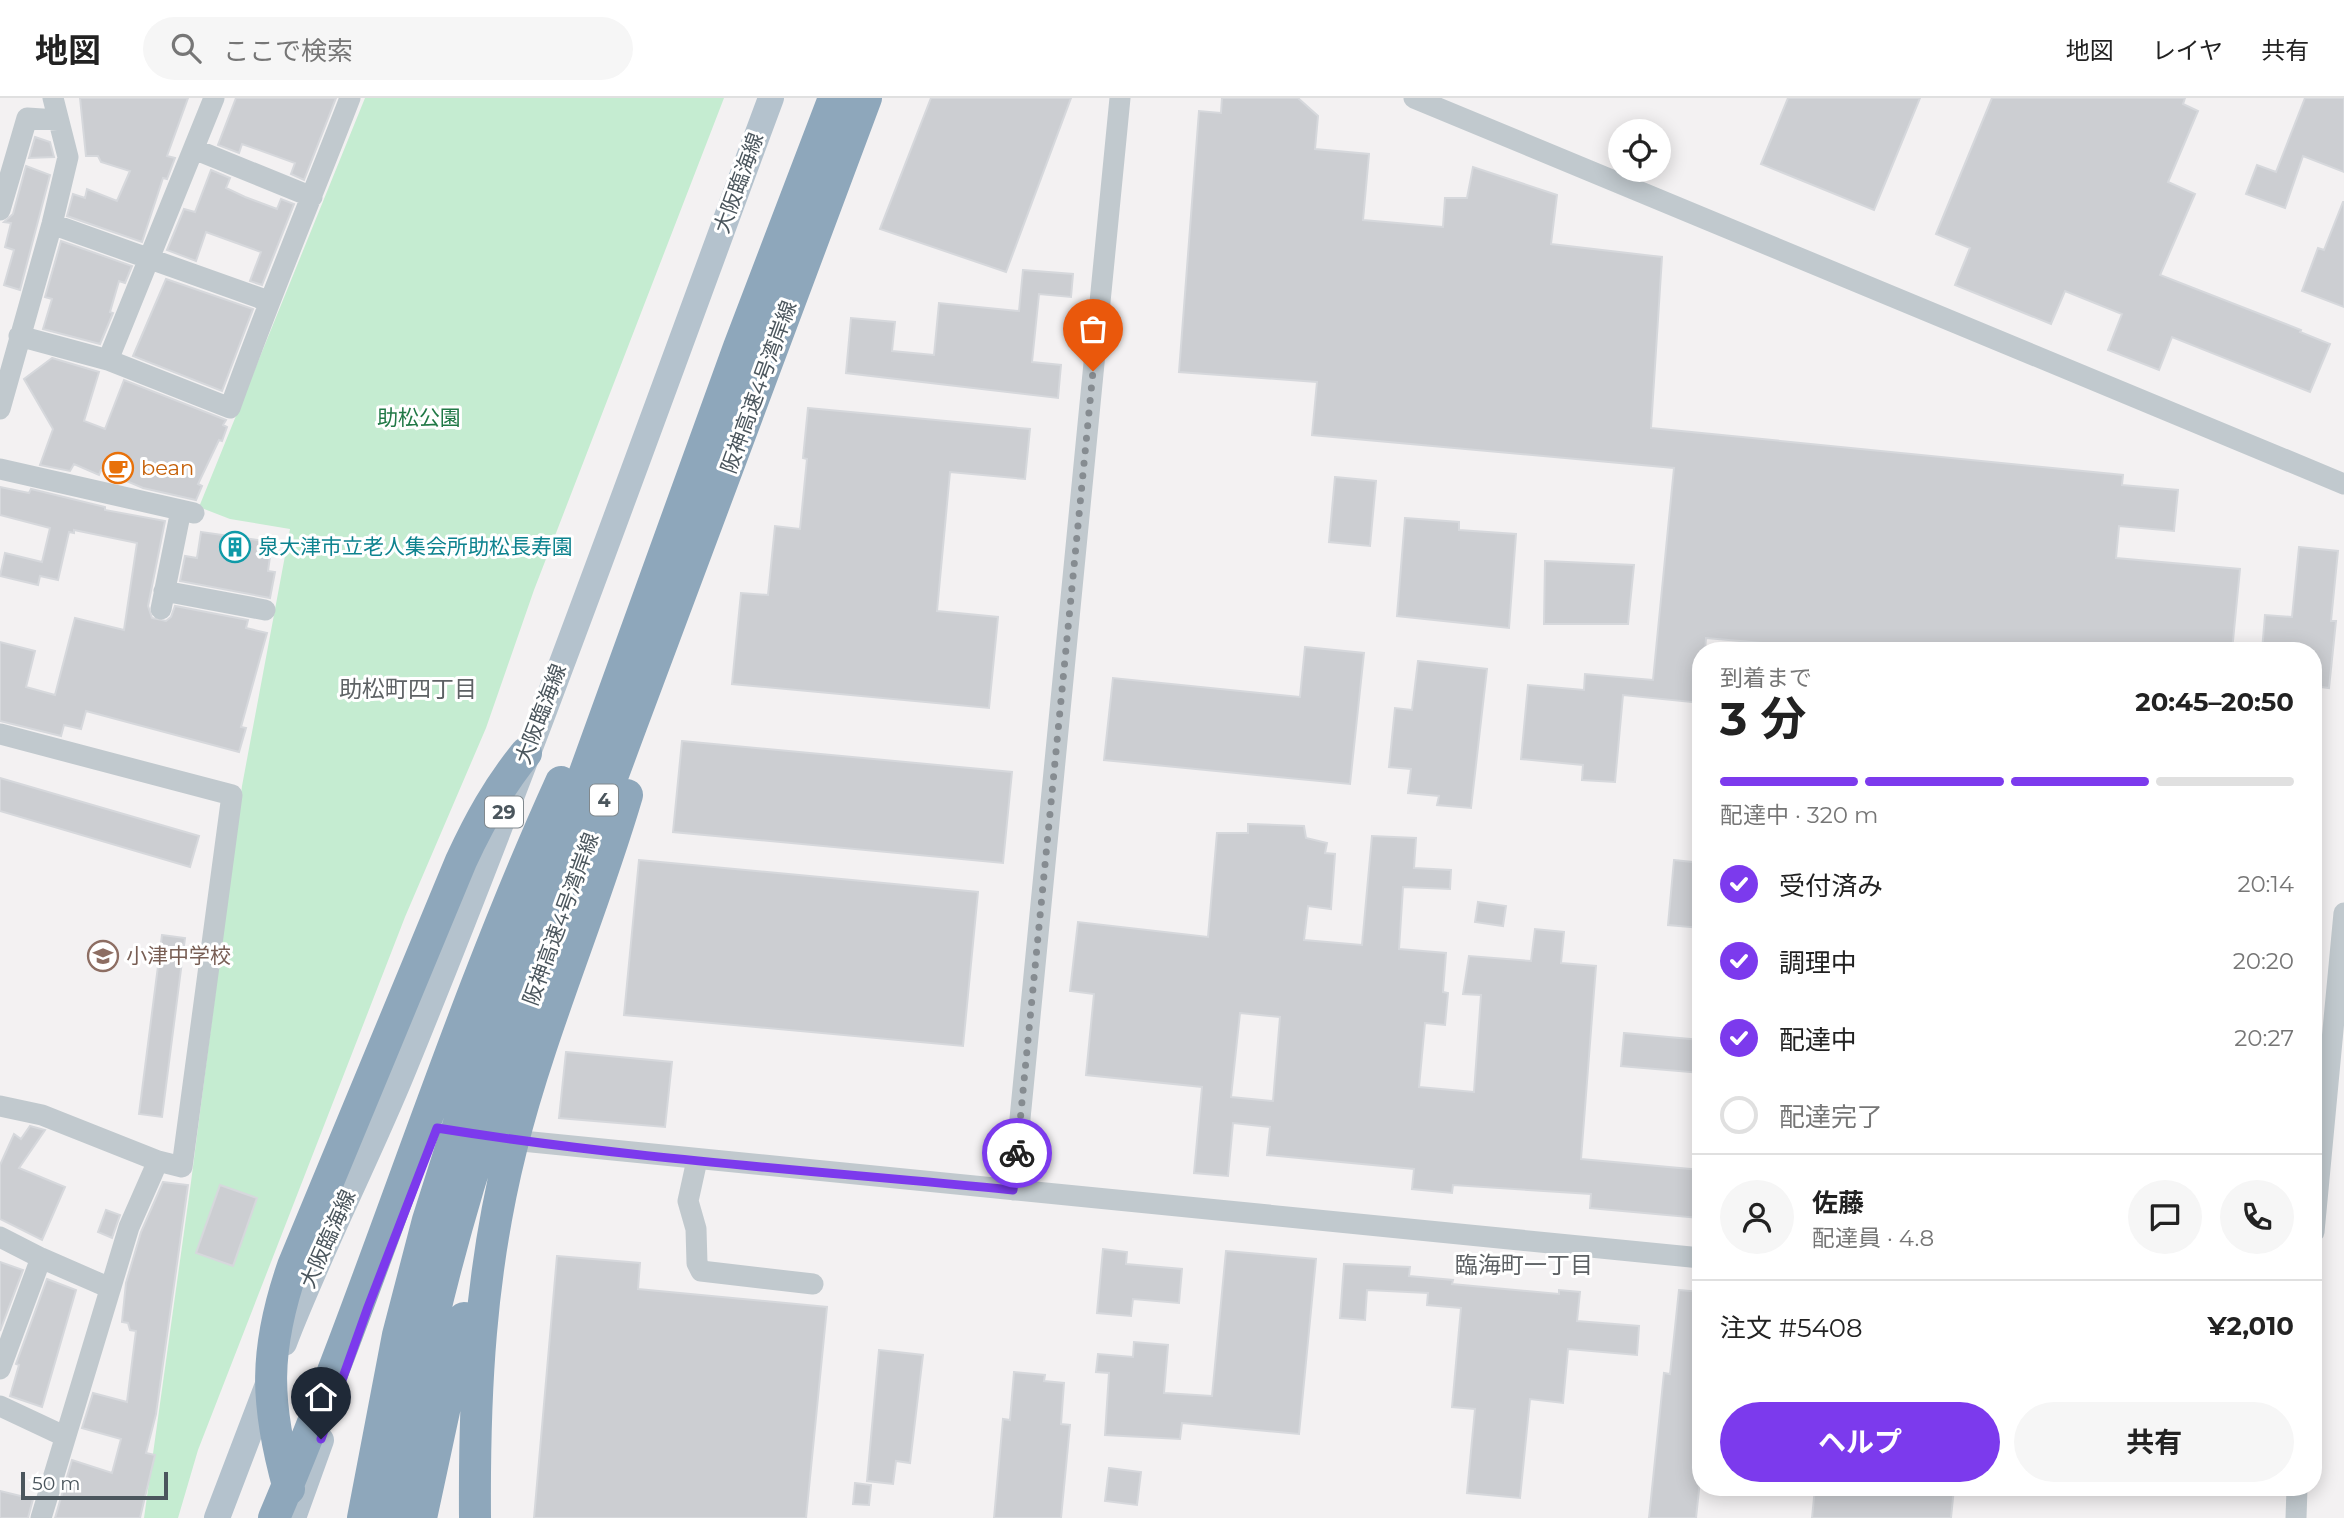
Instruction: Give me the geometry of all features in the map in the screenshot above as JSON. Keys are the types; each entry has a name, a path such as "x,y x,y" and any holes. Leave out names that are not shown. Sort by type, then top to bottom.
{"highway":[{"name":"阪神高速4号湾岸線","path":"363,1518 398,1335 428,1220 457,1128 739,347 834,98"},
{"name":"阪神高速4号湾岸線","path":"393,1518 427,1342 492,1111 570,889 866,98"},
{"path":"274,1518 318,1410 516,881 627,631 739,347"},
{"path":"475,1518 477,1368 481,1313 489,1257 511,1148 528,1089 624,804 705,530"},
{"path":"295,1518 271,1401 273,1332 293,1266 407,989 482,817 504,780 526,753"},
{"path":"421,1518 506,1139"}],"main road":[{"name":"大阪臨海線","path":"217,1518 304,1289 404,1070 526,753 771,98"},
{"name":"29","path":"295,1518 368,1307 823,98"},
{"path":"506,1139 546,1008 581,907 608,764 639,685 650,645 651,557"}],"street":[{"path":"0,409 68,157 53,98"},
{"path":"108,360 214,98"},
{"path":"19,336 108,360 230,408 268,301 350,98"},
{"path":"1013,1190 1120,98"},
{"path":"1414,98 2344,484"},
{"path":"0,210 27,118 58,120"},
{"path":"194,149 312,197"},
{"path":"52,224 268,301"},
{"path":"0,469 188,512 163,600 218,610 265,610"},
{"path":"0,734 232,795 182,1167 158,1161 42,1115 0,1106"},
{"path":"2322,1147 2344,913"},
{"path":"437,1128 506,1139 696,1160 1692,1257"},
{"path":"696,1160 688,1201 696,1229 697,1263 701,1271 813,1284"},
{"path":"41,1518 129,1227 158,1161"},
{"path":"0,1237 110,1288"},
{"path":"0,1369 9,1315 41,1258"},
{"path":"0,1406 64,1436"},
{"path":"2296,1518 2297,1496"}],"green space":[{"name":"助松公園","path":"365,98 724,98 534,590 486,728 405,917 198,1450 178,1518 144,1518 242,786 290,529 230,519 199,507"}],"building":[{"path":"80,98 188,98 167,156 175,158 167,179 163,178 142,242 67,216 73,194 85,198 87,189 117,201 130,171 101,162 98,156 86,156"},
{"path":"236,98 336,98 304,180 291,174 295,163 242,144 239,153 218,145"},
{"path":"931,98 1071,98 1006,272 880,229"},
{"path":"1222,98 1298,98 1318,116 1315,149 1369,154 1363,220 1443,227 1445,198 1467,198 1473,167 1557,195 1551,244 1662,257 1651,428 2123,475 2122,485 2178,490 2174,531 2119,526 2116,558 2240,569 2233,642 1751,642 1706,638 1706,642 1692,642 1692,702 1623,695 1615,782 1582,780 1583,765 1521,759 1528,685 1584,690 1585,674 1653,680 1674,468 1312,435 1317,382 1179,372 1199,111 1221,113"},
{"path":"1788,98 1920,98 1874,210 1761,164"},
{"path":"1992,98 2185,98 2183,104 2198,111 2168,182 2195,194 2160,275 2330,344 2310,392 2172,337 2159,370 2108,350 2122,314 2065,291 2051,324 1955,285 1970,248 1936,234"},
{"path":"2305,98 2344,98 2344,172 2303,156 2285,208 2246,194 2257,165 2276,172"},
{"path":"35,137 50,142 54,157 29,158"},
{"path":"26,166 50,175 20,290 4,285 14,250 5,247 11,223 4,222 13,214"},
{"path":"211,170 230,178 226,188 245,197 277,209 281,199 294,204 262,285 250,281 261,252 206,232 196,261 167,250 184,209 195,212"},
{"path":"2343,202 2344,307 2302,291 2318,248 2324,250"},
{"path":"61,241 132,266 125,283 119,281 110,312 113,313 100,344 43,329 52,299 45,297"},
{"path":"1023,270 1073,274 1071,297 1039,294 1032,362 1061,365 1058,398 846,373 851,318 895,322 892,351 934,355 939,303 1019,311"},
{"path":"166,279 253,309 222,391 133,356"},
{"path":"52,358 99,372 84,421 105,429 124,380 226,420 223,425 227,427 222,441 219,440 198,484 202,486 196,500 143,488 101,470 99,475 74,464 70,471 40,465 53,429 24,379"},
{"path":"808,408 1030,429 1025,479 950,472 937,611 998,617 989,708 732,684 741,593 768,595 775,526 800,529 807,459 803,458"},
{"path":"1335,477 1376,481 1370,546 1329,542"},
{"path":"0,487 29,493 31,489 105,507 105,510 165,521 148,606 152,618 166,621 171,617 175,606 248,620 246,628 267,633 241,727 246,728 239,752 86,711 81,729 64,725 61,736 0,721 0,642 35,651 26,687 55,695 75,618 124,630 137,543 74,530 74,533 69,532 58,580 40,576 38,585 0,576 5,553 42,562 50,528 0,515"},
{"path":"1405,518 1459,522 1459,530 1516,534 1509,628 1397,616"},
{"path":"201,532 272,542 268,571 275,572 270,598 180,581 185,556 197,558"},
{"path":"2299,547 2338,551 2331,621 2336,621 2329,688 2322,687 2322,642 2263,642 2265,615 2292,617"},
{"path":"1545,561 1634,565 1628,624 1544,624"},
{"path":"1305,647 1364,653 1350,784 1104,760 1113,678 1300,697"},
{"path":"1418,661 1487,669 1471,808 1437,805 1439,796 1408,793 1411,769 1389,767 1395,708 1412,710"},
{"path":"682,741 1012,772 1003,863 673,832"},
{"path":"0,778 199,836 190,867 0,811"},
{"path":"1248,824 1304,826 1306,838 1327,843 1325,853 1335,854 1331,909 1308,906 1304,940 1362,945 1372,836 1416,838 1414,868 1451,870 1450,889 1403,887 1399,949 1446,953 1443,992 1448,993 1445,1025 1425,1023 1419,1087 1474,1092 1481,995 1463,994 1469,956 1531,961 1535,929 1564,932 1561,963 1596,966 1581,1159 1692,1169 1692,1217 1590,1208 1591,1194 1453,1185 1452,1193 1412,1189 1414,1169 1267,1155 1270,1127 1233,1123 1228,1176 1194,1173 1202,1087 1086,1075 1094,994 1070,991 1078,922 1208,937 1217,833 1248,833","holes":["1240,1013 1280,1017 1273,1101 1231,1097"]},
{"path":"639,860 978,892 963,1046 624,1015"},
{"path":"1674,860 1692,862 1692,927 1668,925"},
{"path":"1478,902 1506,906 1503,926 1475,922"},
{"path":"162,935 185,938 162,1117 139,1114"},
{"path":"1624,1033 1692,1039 1692,1072 1621,1066"},
{"path":"566,1052 672,1062 665,1127 559,1118"},
{"path":"30,1126 45,1130 19,1168 65,1187 42,1240 0,1219 0,1165 14,1134 21,1139"},
{"path":"163,1182 188,1185 156,1414 146,1453 155,1455 140,1518 55,1518 72,1460 112,1473 121,1439 82,1428 93,1393 127,1402 136,1331 130,1330 128,1323 122,1322 126,1283 141,1232"},
{"path":"220,1185 257,1198 233,1266 196,1253"},
{"path":"106,1210 120,1215 112,1238 98,1232"},
{"path":"1103,1249 1127,1252 1126,1264 1182,1269 1179,1303 1133,1299 1131,1316 1097,1313"},
{"path":"1226,1251 1316,1259 1299,1434 1182,1423 1180,1439 1105,1435 1109,1373 1096,1372 1098,1354 1133,1357 1134,1342 1168,1345 1164,1393 1212,1396"},
{"path":"557,1256 640,1263 638,1289 827,1307 806,1518 534,1518"},
{"path":"0,1262 23,1270 0,1331"},
{"path":"1344,1264 1410,1267 1409,1276 1453,1280 1452,1284 1559,1294 1559,1290 1580,1292 1577,1321 1639,1326 1637,1355 1568,1349 1563,1403 1530,1399 1520,1498 1467,1493 1475,1409 1452,1407 1461,1308 1427,1305 1428,1293 1367,1290 1365,1320 1340,1318"},
{"path":"47,1279 76,1290 42,1407 10,1396 19,1365 16,1364"},
{"path":"1679,1290 1692,1291 1692,1496 1698,1496 1696,1518 1649,1518 1664,1373 1670,1374"},
{"path":"879,1350 923,1355 910,1463 896,1461 893,1484 867,1481"},
{"path":"1014,1372 1045,1375 1044,1381 1064,1383 1061,1424 1070,1425 1061,1518 994,1518 1003,1419 1010,1420"},
{"path":"1109,1468 1141,1472 1137,1505 1105,1501"},
{"path":"855,1483 871,1485 869,1505 853,1504"},
{"path":"0,1491 33,1499 28,1518 0,1518"},
{"path":"1814,1496 1953,1496 1951,1518 1812,1518"}],"way so far":[{"path":"1017,1153 1093,371"}],"place":[{"name":"bean","path":"118,468"},
{"name":"泉大津市立老人集会所助松長寿園","path":"235,547"},
{"name":"小津中学校","path":"103,956"}],"district":[{"name":"助松町四丁目","path":"408,689"},
{"name":"臨海町一丁目","path":"1524,1265"}],"route":[{"path":"321,1439 437,1128 506,1139 696,1160 1013,1190 1017,1153"}]}
